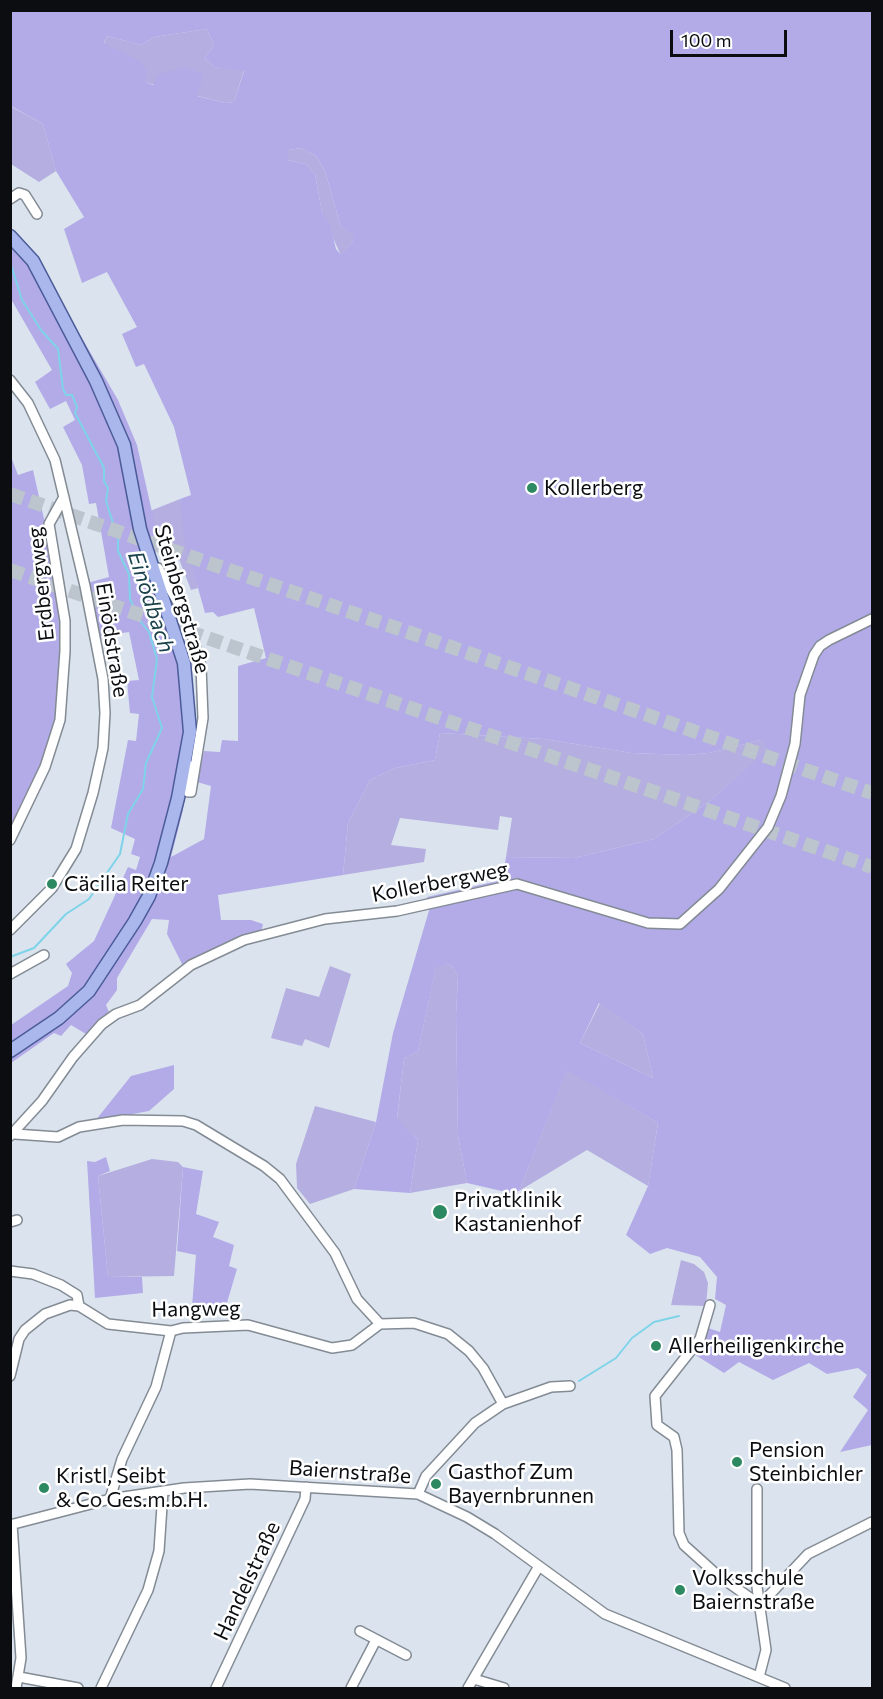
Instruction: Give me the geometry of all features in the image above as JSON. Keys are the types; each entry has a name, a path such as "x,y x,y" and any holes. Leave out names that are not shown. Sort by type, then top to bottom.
{"main road":[{"name":"Steinbergstraße","path":"10,236 33,261 96,381 117,427 129,465 140,529 184,663 190,732 156,879 126,937 84,997 48,1027 10,1051"}],"street":[{"path":"10,199 19,193 25,195 37,214"},
{"name":"Einödstraße","path":"10,380 28,403 50,445 64,497 103,679 103,748 84,827 70,861 41,901 10,930"},
{"name":"Erdbergweg","path":"10,840 45,767 60,720 65,621 49,524 64,497"},
{"path":"152,568 158,568 187,618 201,666 203,718 191,792 188,792 188,764 184,763"},
{"name":"Kollerbergweg","path":"13,1135 73,1057 102,1024 116,1014 140,1005 191,965 244,940 325,919 398,911 517,884 648,923 680,924 719,889 768,827 781,796 792,754 800,695 814,655 820,646 829,640 873,619"},
{"path":"10,974 44,955"},
{"path":"13,1135 58,1137 79,1127 123,1120 183,1121 196,1125 264,1166 280,1179 335,1253 357,1299 380,1324 414,1323 448,1334 469,1351 483,1368 503,1404"},
{"name":"Hangweg","path":"10,1271 33,1274 61,1285 77,1295 79,1306 108,1324 171,1331 183,1328 248,1325 316,1345 341,1348 358,1341 380,1324"},
{"path":"10,1376 15,1338 33,1321 45,1314 70,1305 79,1306"},
{"path":"710,1305 700,1339 656,1396 657,1425 674,1437 677,1450 680,1533 684,1545 715,1573 760,1605"},
{"path":"110,1499 122,1459 156,1387 171,1331"},
{"path":"418,1494 423,1482 437,1464 475,1423 503,1404 551,1387 570,1386"},
{"name":"Baiernstraße","path":"11,1525 110,1499 163,1491 250,1484 418,1494 466,1517 605,1614 759,1677 772,1686 785,1689"},
{"name":"Handelstraße","path":"216,1689 300,1509 306,1487"},
{"path":"757,1489 760,1605 766,1650 759,1677"},
{"path":"101,1689 148,1590 159,1551 163,1491"},
{"path":"760,1605 808,1554 873,1522"},
{"path":"11,1525 21,1658 16,1689"},
{"path":"468,1689 539,1566"},
{"path":"360,1631 406,1655"},
{"path":"351,1689 376,1640"},
{"path":"19,1677 78,1689"},
{"path":"474,1679 504,1689"}],"shaded area":[{"path":"11,11 872,11 872,1445 840,1452 868,1410 853,1397 867,1375 858,1368 827,1374 809,1363 773,1380 739,1362 724,1373 694,1354 708,1328 720,1332 726,1305 715,1299 717,1277 700,1257 667,1248 650,1254 626,1235 648,1186 658,1123 567,1070 519,1191 510,1193 467,1183 458,1136 456,1016 458,975 450,964 436,967 418,1051 404,1059 397,1118 418,1140 410,1193 354,1189 376,1122 393,1033 430,907 427,897 502,880 506,857 574,858 654,839 710,801 768,749 761,740 709,753 685,755 632,753 544,739 440,733 435,760 395,768 370,780 348,823 343,875 218,895 221,920 251,920 263,924 261,933 183,966 167,934 169,920 152,919 117,978 117,990 106,1005 109,1012 86,1034 71,1025 61,1036 54,1033 11,1063 11,1055 53,1028 141,919 185,778 183,810 171,857 204,839 211,786 197,782 204,751 220,752 222,740 238,741 238,666 266,658 254,608 218,617 213,612 205,613 184,538 180,499 191,495 174,427 144,364 136,367 122,334 137,327 107,272 82,283 64,229 84,217 56,171 43,124 11,106","holes":["207,29 214,45 205,58 214,67 244,71 234,102 225,103 197,96 203,75 186,67 159,74 153,85 145,82 147,73 140,61 104,43 107,36 141,45 154,37","301,148 316,156 325,171 341,227 353,234 353,241 341,255 336,249 330,224 322,212 315,174 306,164 288,160 288,150","599,1003 643,1034 653,1078 580,1043"]},
{"path":"207,29 214,45 205,58 214,67 244,70 234,102 225,103 144,82 104,44 107,36 141,45 154,37"},
{"path":"10,106 43,124 56,171 39,182 11,164"},
{"path":"301,148 316,156 325,171 341,227 353,233 353,241 341,256 322,212 315,174 306,164 288,160 288,150"},
{"path":"11,245 28,265 84,365 120,450 137,540 179,659 186,717 181,758 156,865 132,918 82,992 11,1045 11,1025 68,986 72,973 66,964 94,941 128,867 136,870 140,857 131,854 135,839 111,828 128,740 136,741 139,714 130,713 127,681 139,680 129,632 98,637 87,583 109,577 96,503 89,504 82,465 63,427 75,420 66,401 50,409 35,382 52,370 11,299"},
{"path":"69,316 118,400 137,445 159,543 150,547 137,491 133,456 118,415"},
{"path":"10,454 18,475 33,470 58,581 62,621 59,709 52,742 10,833"},
{"path":"180,499 198,588 191,590 172,541 159,543 150,511"},
{"path":"440,733 544,739 632,753 685,755 709,753 761,740 769,749 710,801 654,839 574,858 506,857 512,818 500,816 498,830 400,818 391,845 426,849 424,862 343,875 348,823 370,780 395,768 435,760"},
{"path":"450,964 458,975 456,1016 458,1136 467,1183 410,1193 418,1140 397,1119 404,1059 418,1051 436,966"},
{"path":"330,966 351,974 329,1048 305,1039 302,1046 271,1038 286,988 319,997"},
{"path":"600,1003 643,1034 653,1078 580,1043"},
{"path":"174,1065 174,1089 149,1111 95,1121 131,1076"},
{"path":"567,1069 658,1123 648,1186 587,1150 519,1191"},
{"path":"315,1106 376,1122 354,1189 310,1204 297,1188 296,1164"},
{"path":"106,1157 110,1171 98,1176 108,1277 142,1277 143,1293 95,1298 87,1161 95,1162"},
{"path":"152,1159 178,1162 183,1167 174,1276 108,1277 98,1176"},
{"path":"183,1167 203,1171 196,1214 219,1222 213,1237 234,1245 229,1266 237,1269 226,1306 192,1307 196,1255 177,1251"},
{"path":"681,1260 694,1264 704,1272 708,1283 706,1306 671,1305"}],"waterway":[{"name":"Einödbach","path":"10,262 22,300 41,330 58,349 63,389 66,395 72,395 77,407 75,413 104,468 104,481 108,488 106,501 118,539 118,551 129,574 130,599 138,618 149,632 157,659 152,697 162,728 146,763 143,789 128,814 120,854 89,899 66,914 34,948 10,957"},
{"path":"579,1381 616,1358 632,1338 654,1322 679,1316"}],"tunnel":[{"path":"10,494 872,793"},
{"path":"10,570 872,867"}],"place":[{"name":"Kollerberg","path":"532,488"},
{"name":"Cäcilia Reiter","path":"52,884"},
{"name":"Privatklinik Kastanienhof","path":"440,1212"},
{"name":"Allerheiligenkirche","path":"656,1346"},
{"name":"Pension Steinbichler","path":"737,1462"},
{"name":"Gasthof Zum Bayernbrunnen","path":"436,1484"},
{"name":"Kristl, Seibt & Co Ges.m.b.H.","path":"44,1488"},
{"name":"Volksschule Baiernstraße","path":"680,1590"}]}
